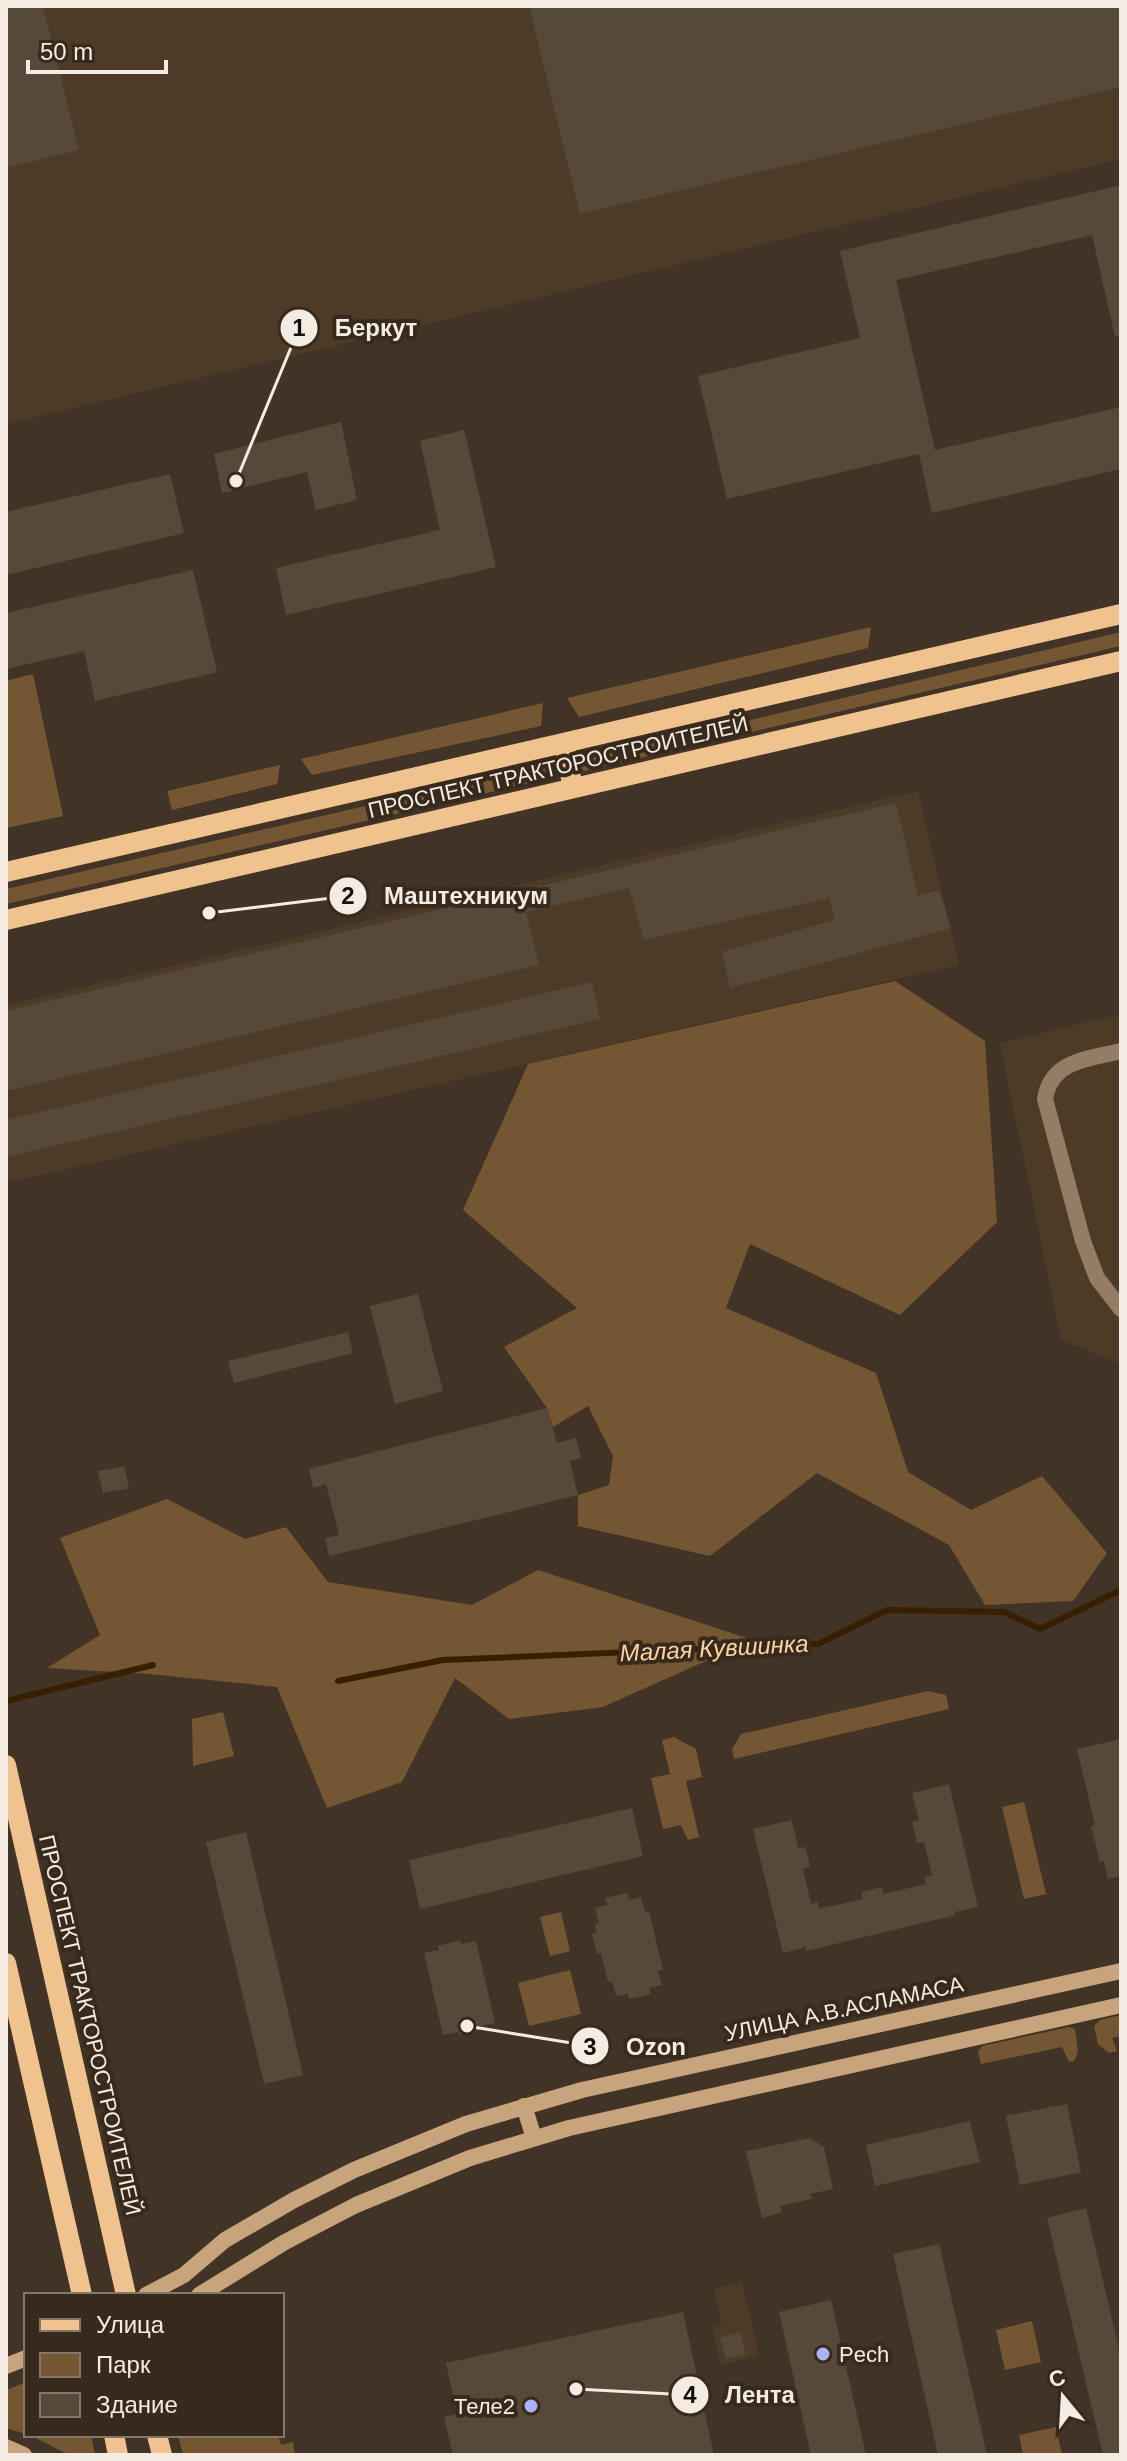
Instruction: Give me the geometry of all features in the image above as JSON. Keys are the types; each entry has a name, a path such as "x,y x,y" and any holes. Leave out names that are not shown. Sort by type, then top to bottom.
{"main road":[{"name":"ПРОСПЕКТ ТРАКТОРОСТРОИТЕЛЕЙ","path":"6,872 1121,614"},
{"name":"ПРОСПЕКТ ТРАКТОРОСТРОИТЕЛЕЙ","path":"6,920 1121,661"},
{"path":"564,743 573,788"},
{"name":"ПРОСПЕКТ ТРАКТОРОСТРОИТЕЛЕЙ","path":"6,1765 126,2293"},
{"path":"6,1963 82,2293"}],"street":[{"path":"1121,1051 1060,1069 1050,1080 1045,1099 1083,1241 1097,1278 1121,1309"},
{"name":"УЛИЦА А.В.АСЛАМАСА","path":"150,2293 184,2275 225,2240 319,2187 466,2124 524,2106 698,2064 1121,1971"},
{"path":"202,2293 285,2242 367,2199 470,2158 534,2138 1121,2005"},
{"path":"524,2106 534,2138"},
{"path":"6,2447 24,2455"}],"shaded area":[{"path":"6,6 1121,6 1121,159 6,424"},
{"path":"918,791 959,965 6,1183 6,1005"},
{"path":"1121,1014 1121,1364 1061,1340 1000,1043"},
{"path":"742,2282 759,2356 721,2365 712,2327 722,2324 714,2288"}],"green space":[{"path":"871,627 868,648 579,717 567,698"},
{"path":"1121,632 1121,646 584,771 579,766 582,760"},
{"path":"33,674 63,816 6,828 6,681"},
{"path":"543,703 541,726 312,775 301,759"},
{"path":"551,763 555,777 6,904 6,889"},
{"path":"280,765 277,784 172,810 167,791"},
{"path":"895,981 985,1041 997,1222 900,1315 750,1244 726,1308 876,1373 908,1472 971,1510 1042,1476 1107,1553 1073,1601 985,1605 949,1545 817,1473 710,1556 578,1526 578,1495 609,1485 613,1456 588,1406 553,1427 547,1408 504,1347 577,1308 463,1210 528,1064"},
{"path":"167,1499 245,1539 286,1527 328,1582 472,1605 538,1570 753,1640 603,1707 509,1719 455,1678 402,1782 327,1808 277,1687 149,1674 47,1668 100,1635 60,1538"},
{"path":"928,1691 946,1695 949,1709 734,1759 732,1749 741,1734"},
{"path":"223,1712 234,1756 193,1766 192,1719"},
{"path":"674,1737 696,1749 702,1777 686,1781 699,1837 688,1840 681,1825 663,1829 651,1778 670,1774 662,1740"},
{"path":"1024,1802 1046,1894 1024,1899 1002,1807"},
{"path":"561,1912 570,1951 550,1956 540,1917"},
{"path":"570,1970 581,2014 529,2026 518,1983"},
{"path":"1121,2015 1121,2036 1112,2038 1117,2051 1109,2053 1098,2044 1094,2026 1100,2020"},
{"path":"1069,2027 1075,2029 1078,2052 1074,2061 1069,2062 1062,2047 981,2064 978,2052 982,2046"},
{"path":"1032,2321 1041,2362 1005,2370 996,2330"},
{"path":"24,2383 24,2433 6,2428 6,2390"},
{"path":"1056,2427 1062,2455 1023,2455 1019,2435"},
{"path":"34,2437 91,2437 95,2455 69,2455"},
{"path":"178,2437 279,2437 281,2445 293,2442 295,2455 183,2455"}],"building":[{"path":"6,6 43,6 79,150 6,168"},
{"path":"529,6 1121,6 1121,87 580,214"},
{"path":"1121,185 1121,336 1115,337 1092,235 896,280 935,450 1121,407 1121,469 932,513 919,454 727,499 698,376 860,338 840,251"},
{"path":"341,422 357,500 316,510 307,472 222,493 214,454"},
{"path":"464,430 496,567 286,615 276,568 440,530 420,441"},
{"path":"170,474 184,533 6,575 6,512"},
{"path":"193,570 217,672 95,701 84,651 6,669 6,613"},
{"path":"896,803 918,896 939,890 951,928 730,988 722,952 835,920 829,898 644,940 629,888 526,912 539,965 6,1091 6,1011"},
{"path":"592,982 600,1019 6,1157 6,1120"},
{"path":"418,1294 443,1391 395,1404 370,1306"},
{"path":"348,1332 353,1353 234,1383 228,1361"},
{"path":"547,1408 557,1443 576,1438 581,1458 570,1461 578,1495 329,1556 325,1538 339,1535 326,1484 313,1488 309,1469"},
{"path":"124,1466 129,1488 103,1493 98,1471"},
{"path":"1121,1739 1121,1876 1108,1879 1104,1861 1100,1862 1091,1826 1095,1825 1077,1749"},
{"path":"949,1784 978,1907 806,1951 806,1947 783,1953 753,1829 792,1820 798,1848 805,1847 808,1857 810,1867 803,1869 811,1904 818,1902 819,1909 863,1899 861,1892 882,1887 883,1894 926,1884 924,1877 932,1875 924,1842 917,1843 912,1822 919,1820 912,1793"},
{"path":"632,1808 643,1856 420,1909 409,1860"},
{"path":"246,1832 303,2075 264,2084 206,1842"},
{"path":"628,1893 629,1900 641,1897 645,1912 649,1911 663,1970 658,1971 662,1985 649,1988 651,1994 629,1999 628,1994 616,1996 612,1981 608,1982 601,1953 597,1954 592,1934 597,1933 595,1924 599,1923 595,1908 607,1905 605,1898"},
{"path":"460,1940 461,1944 476,1941 495,2023 480,2026 481,2030 443,2035 424,1953"},
{"path":"1067,2104 1081,2172 1020,2185 1006,2116"},
{"path":"970,2121 980,2162 875,2186 866,2145"},
{"path":"810,2138 824,2147 833,2189 810,2194 812,2199 780,2206 782,2212 762,2218 746,2151"},
{"path":"1086,2208 1121,2357 1121,2455 1103,2455 1047,2218"},
{"path":"939,2244 987,2455 938,2455 893,2254"},
{"path":"831,2300 866,2455 811,2455 779,2312"},
{"path":"683,2312 714,2455 453,2455 444,2417 457,2414 446,2363"},
{"path":"740,2332 746,2354 726,2359 720,2338"}],"waterway":[{"name":"Малая Кувшинка","path":"338,1681 443,1660 818,1644 887,1610 1004,1612 1040,1629 1121,1590"},
{"name":"Малая Кувшинка","path":"6,1701 153,1665"}],"place":[{"name":"Беркут","path":"236,481"},
{"name":"Маштехникум","path":"209,913"},
{"name":"Ozon","path":"467,2026"},
{"name":"Pech","path":"823,2354"},
{"name":"Лента","path":"576,2389"},
{"name":"Теле2","path":"531,2406"}]}
